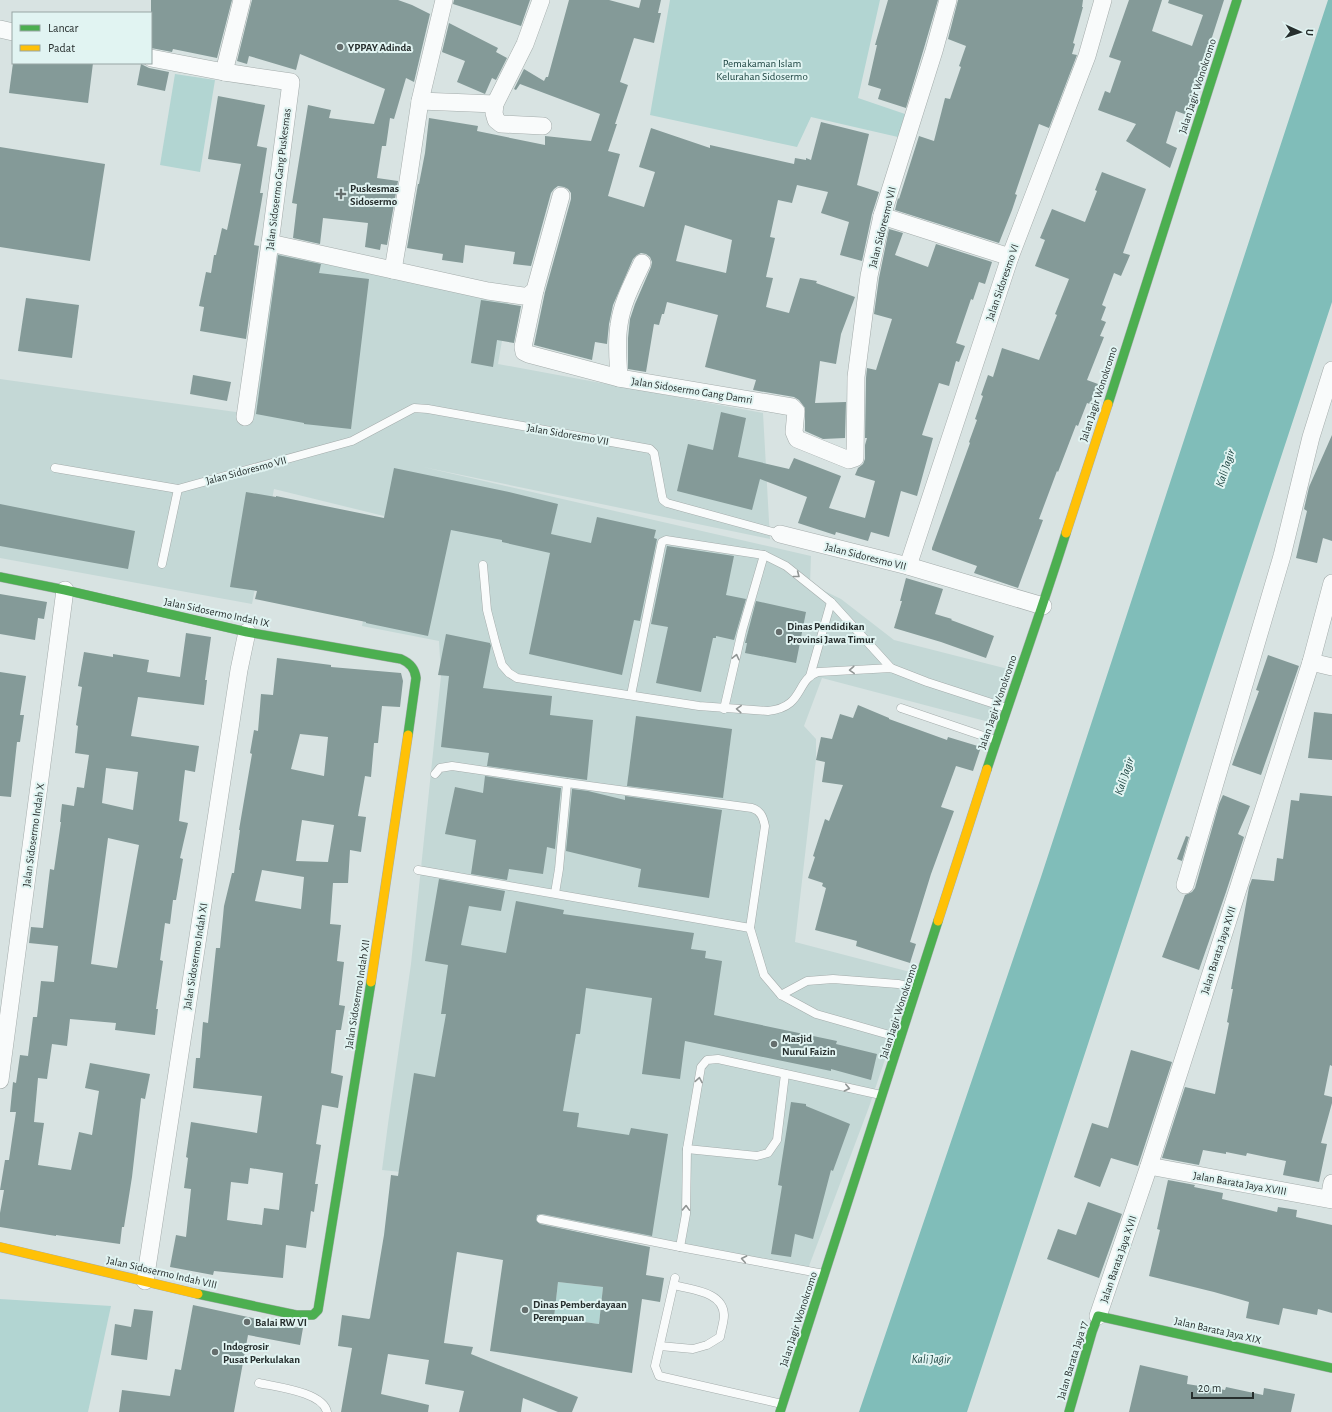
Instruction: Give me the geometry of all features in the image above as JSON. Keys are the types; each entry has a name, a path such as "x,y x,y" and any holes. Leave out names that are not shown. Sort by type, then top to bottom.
{"street":[{"path":"224,72 242,0"},
{"path":"393,270 420,100 444,0"},
{"path":"541,0 525,44 495,104 494,118 501,124 543,126"},
{"name":"Jalan Sidoresmo VII","path":"853,460 856,377 869,276 882,216 934,51 948,0"},
{"name":"Jalan Sidoresmo VI","path":"908,566 1010,257 1087,56 1103,0"},
{"name":"Jalan Jagir Wonokromo","path":"782,1408 1007,708 1043,606 1237,0"},
{"path":"0,29 12,32"},
{"name":"Jalan Sidosermo Gang Puskesmas","path":"152,58 224,72 291,82 245,417"},
{"path":"420,100 495,104"},
{"path":"270,243 488,291 528,296 535,290 561,196"},
{"path":"882,216 1010,257"},
{"name":"Jalan Sidosermo Gang Damri","path":"620,378 618,345 621,315 628,292 642,263"},
{"name":"Jalan Sidosermo Gang Damri","path":"535,290 523,348 524,352 620,378 792,406 796,411 794,432 797,439 849,460 853,460"},
{"path":"1185,885 1282,556 1312,437 1332,370"},
{"name":"Jalan Sidoresmo VII","path":"780,534 908,566 1043,606"},
{"name":"Jalan Sidosermo Indah IX","path":"0,577 65,590 247,632 407,661 415,669 416,682"},
{"name":"Jalan Barata Jaya XVII","path":"1098,1316 1149,1166 1311,662 1332,583"},
{"name":"Jalan Sidosermo Indah X","path":"0,1080 65,590"},
{"name":"Jalan Sidosermo Indah XI","path":"146,1281 239,670 247,632"},
{"path":"1311,662 1332,668"},
{"name":"Jalan Sidosermo Indah XII","path":"318,1310 375,960 416,682"},
{"name":"Jalan Barata Jaya XVIII","path":"1149,1166 1331,1194"},
{"name":"Jalan Sidosermo Indah VIII","path":"0,1246 173,1288 296,1315 313,1315 318,1310"},
{"name":"Jalan Barata Jaya XIX","path":"1098,1316 1332,1368"},
{"name":"Jalan Barata Jaya 17","path":"1069,1412 1098,1316"}],"lane":[{"name":"Jalan Sidoresmo VII","path":"55,468 178,489 352,441 414,408 650,449 654,453 662,496 667,503 780,534"},
{"path":"162,564 178,489"},
{"path":"631,695 662,542 666,540 764,555 786,566 831,602 891,668"},
{"path":"724,709 742,631 764,555"},
{"path":"483,565 487,610 502,665 509,673 517,678 724,709 768,711 783,708 794,700 810,676 831,602"},
{"path":"810,676 818,672 891,668 927,682 1007,708"},
{"path":"901,708 997,741"},
{"path":"435,774 440,768 452,766 757,810 762,814 765,826 750,928 764,975 781,995 816,1014 901,1038"},
{"path":"555,893 559,869 567,783"},
{"path":"418,870 750,928"},
{"path":"781,995 807,981 833,979 898,984 917,988"},
{"path":"680,1247 686,1214 687,1149 701,1067 707,1060 718,1059 883,1096"},
{"path":"687,1149 757,1156 768,1153 777,1140 785,1074"},
{"path":"541,1219 825,1274"},
{"path":"660,1346 693,1349 707,1345 720,1337 724,1315 720,1303 712,1295 675,1282 655,1366 659,1376 782,1408"},
{"path":"259,1383 316,1398 326,1407 327,1412"}],"shaded area":[{"path":"278,247 510,294 498,364 763,413 770,539 423,467 811,556 810,584 841,599 894,640 1008,669 993,723 822,678 804,726 816,739 816,759 795,942 914,973 869,1107 806,1274 429,1203 430,1175 382,1170 411,964 441,676 439,641 362,626 384,516 274,489 252,604 0,558 0,379 250,414"}],"green space":[{"name":"Pemakaman Islam Kelurahan Sidosermo","path":"670,0 880,0 858,98 905,114 898,137 811,117 797,147 650,115"},
{"path":"175,74 215,80 200,172 160,165"},
{"path":"558,1282 603,1287 599,1324 554,1318"},
{"path":"0,1299 111,1306 88,1412 0,1412"}],"water":[{"name":"Kali Jagir","path":"1328,0 1332,0 1332,302 967,1412 859,1412 1041,877"}],"building":[{"path":"151,0 232,0 217,58 173,49 172,52 152,48"},
{"path":"252,0 398,0 430,14 414,82 406,78 394,119 390,118 386,146 382,146 377,178 398,181 387,245 381,244 380,250 365,247 368,223 323,218 320,244 293,238 297,204 292,203 308,105 331,110 329,118 374,124 385,89 300,54 296,70 249,56 247,64 237,61"},
{"path":"454,0 530,0 521,26 453,4"},
{"path":"569,0 609,0 639,8 641,0 661,0 658,13 661,13 654,43 634,38 620,82 628,85 608,151 620,154 608,196 644,207 655,172 639,167 651,128 710,148 710,145 794,164 795,158 806,160 806,158 811,160 821,122 869,134 857,185 879,192 872,214 862,261 840,255 849,222 821,213 828,192 797,185 792,203 778,200 770,237 775,238 766,277 773,278 766,307 789,313 800,278 817,281 816,283 855,297 841,334 836,364 820,361 815,403 846,402 845,438 823,439 805,431 805,408 799,400 794,397 753,390 756,380 705,367 718,315 667,302 659,325 654,324 646,372 628,369 628,338 630,319 652,262 650,257 646,254 641,253 633,259 613,305 607,344 595,342 592,360 534,345 545,292 571,199 571,193 564,187 558,186 551,193 531,266 513,264 515,252 465,245 463,263 442,260 443,254 407,248 425,153 429,118 478,126 477,131 545,145 545,136 591,141 600,114 520,84 516,90 514,89 524,69 544,81 546,77 548,77","holes":["685,225 732,240 726,273 676,261"]},
{"path":"888,0 938,0 906,108 878,99 881,89 868,85 877,45 875,45"},
{"path":"958,0 1083,0 1083,7 1073,43 1075,44 1072,54 1077,55 1049,128 1039,124 1015,194 1017,195 1012,210 999,243 895,210 919,136 934,141 945,98 950,99 961,67 959,66 966,46 948,39"},
{"path":"1129,0 1162,0 1152,31 1192,46 1203,15 1168,3 1169,0 1224,0 1187,115 1176,111 1166,143 1177,148 1170,168 1126,141 1136,124 1098,110 1105,91 1110,93 1121,61 1109,57"},
{"path":"449,23 498,48 496,52 507,58 496,80 492,78 485,94 457,82 465,61 442,52"},
{"path":"13,64 93,64 88,103 9,93"},
{"path":"141,64 149,68 169,72 165,91 137,85"},
{"path":"218,96 265,105 257,146 267,148 260,193 263,193 254,245 259,246 246,339 200,331 204,307 199,306 206,272 211,273 214,255 216,255 222,228 227,230 241,164 208,159"},
{"path":"0,147 105,164 90,261 0,247"},
{"path":"1102,172 1146,189 1123,253 1130,255 1121,276 1114,273 1102,305 1106,307 1101,320 1106,322 1100,336 1104,337 1087,380 1098,384 1090,404 1087,403 1078,426 1076,425 1058,472 1057,471 1039,519 1043,520 1018,588 974,573 977,566 932,550 932,548 970,443 969,442 977,420 975,419 983,396 981,395 988,375 993,377 1002,348 1039,360 1057,315 1055,314 1069,279 1035,266 1045,240 1040,238 1052,209 1085,222 1097,191 1095,190"},
{"path":"889,229 903,233 895,255 928,267 936,244 992,262 985,284 979,282 973,300 971,299 956,343 965,346 959,362 956,361 949,386 939,383 922,435 933,438 917,496 901,491 889,537 871,532 868,541 836,532 835,535 798,523 807,497 760,479 752,510 677,491 688,444 713,450 721,412 746,418 738,457 789,469 794,458 841,476 829,508 865,518 875,481 855,475 865,459 865,445 867,438 865,438 867,368 876,370 892,319 874,314 879,278"},
{"path":"278,255 321,264 319,273 369,279 351,429 304,424 256,414"},
{"path":"26,298 79,305 72,358 18,351"},
{"path":"481,300 521,306 514,343 497,340 493,367 471,363"},
{"path":"193,375 231,382 227,401 190,394"},
{"path":"1332,435 1332,541 1323,538 1317,563 1296,558 1307,511 1304,509 1309,487"},
{"path":"394,468 509,492 558,504 551,534 591,543 597,517 656,530 654,538 657,539 640,621 634,620 622,675 529,654 550,553 502,542 502,540 451,530 428,636 255,599 257,591 230,587 246,492 276,496 384,518"},
{"path":"0,504 135,531 128,569 0,546"},
{"path":"667,546 734,556 726,595 746,599 734,640 716,636 716,638 713,638 701,692 656,683 668,627 651,624"},
{"path":"906,578 943,589 935,614 952,619 951,620 994,636 986,658 941,642 894,628 902,601 900,601"},
{"path":"0,594 47,602 44,619 38,618 35,640 0,634"},
{"path":"756,601 806,612 796,663 745,653 747,643 745,643"},
{"path":"186,633 211,637 205,680 207,680 204,705 138,697 131,736 199,746 195,772 185,770 179,821 188,823 180,858 183,859 176,900 173,900 170,924 165,923 160,960 163,961 156,1009 158,1009 155,1035 115,1030 116,1023 70,1019 67,1046 52,1044 47,1079 38,1078 34,1122 44,1123 38,1165 71,1170 79,1132 92,1135 99,1091 85,1088 90,1063 150,1074 145,1099 141,1098 132,1177 120,1244 0,1227 0,1213 4,1190 0,1190 5,1160 9,1160 16,1112 10,1112 13,1082 16,1083 20,1055 28,1056 33,1017 37,1017 41,981 54,982 58,946 29,943 31,927 43,928 50,869 54,870 62,804 74,806 77,787 84,788 89,755 75,753 78,726 76,725 82,687 78,686 84,652 113,657 113,654 149,660 147,672 180,677","holes":["106,768 138,772 133,810 102,803","108,838 139,845 117,968 91,964"]},
{"path":"446,634 490,643 491,646 483,688 552,696 550,715 593,720 587,780 487,766 489,753 441,747 449,676 438,675"},
{"path":"1268,655 1299,666 1261,775 1232,765 1259,691 1256,690"},
{"path":"277,658 331,665 331,667 401,673 403,681 400,707 382,706 378,743 374,743 371,777 365,776 358,816 366,817 361,852 350,850 348,883 333,883 330,924 341,925 337,961 344,962 339,1005 345,1006 341,1030 336,1030 331,1073 343,1076 338,1108 322,1105 316,1144 321,1145 315,1184 318,1184 314,1212 311,1211 306,1248 286,1245 283,1278 214,1271 213,1275 170,1267 176,1235 186,1237 191,1189 184,1188 188,1158 186,1157 191,1122 257,1133 262,1096 193,1088 196,1058 200,1058 203,1022 208,1023 216,948 220,948 224,906 232,873 234,873 239,830 252,754 250,753 254,730 258,731 261,694 273,695","holes":["300,734 328,737 324,776 291,769","302,820 334,825 328,862 296,861","262,870 304,877 301,909 255,901","250,1168 283,1173 279,1210 264,1208 262,1225 227,1220 231,1182 248,1184"]},
{"path":"0,672 26,676 20,715 24,715 20,742 17,742 11,797 0,796"},
{"path":"858,705 889,719 947,740 948,737 981,747 973,771 956,766 941,807 954,811 931,874 910,942 916,944 910,963 856,946 857,941 815,930 826,888 822,886 823,883 808,878 815,857 813,856 825,819 829,821 843,785 822,782 825,762 816,760 821,737 832,739 840,714 853,718"},
{"path":"1314,712 1332,714 1332,760 1308,758"},
{"path":"636,716 732,729 723,798 627,786"},
{"path":"485,776 561,788 555,849 547,847 543,874 509,869 507,880 471,874 476,840 445,834 455,787 483,793"},
{"path":"572,789 588,791 625,800 625,796 722,810 709,898 638,887 641,869 566,851"},
{"path":"1300,793 1332,796 1332,1066 1330,1065 1324,1095 1332,1097 1332,1103 1321,1143 1327,1144 1319,1182 1283,1175 1286,1161 1247,1153 1246,1156 1203,1150 1199,1165 1162,1158 1185,1087 1215,1094 1229,1023 1227,1022 1233,989 1231,989 1249,887 1252,879 1274,881 1277,858 1283,859 1291,800 1299,801"},
{"path":"1223,795 1250,806 1238,834 1244,837 1199,970 1162,957 1185,895 1192,892 1195,888 1219,804"},
{"path":"1186,836 1189,837 1182,861 1177,859"},
{"path":"439,879 505,891 501,911 469,906 461,945 506,953 516,901 564,910 563,914 694,933 691,949 706,951 705,958 722,961 714,1015 837,1041 836,1044 877,1054 871,1080 831,1069 831,1071 685,1041 680,1079 642,1074 652,998 586,988 580,1034 576,1034 563,1111 579,1113 577,1127 629,1135 631,1128 668,1134 652,1236 542,1214 537,1215 536,1220 540,1224 650,1247 646,1275 664,1278 660,1302 642,1299 632,1373 490,1351 503,1260 457,1252 444,1343 473,1347 471,1354 578,1397 572,1412 558,1412 523,1398 521,1412 459,1412 464,1391 425,1384 429,1360 388,1354 381,1394 429,1405 428,1412 341,1412 352,1348 338,1346 342,1315 370,1318 384,1235 391,1175 398,1176 414,1073 435,1077 446,1014 441,1014 448,965 425,961","holes":["558,1282 603,1287 599,1324 554,1318"]},
{"path":"1131,1050 1172,1062 1138,1166 1111,1158 1100,1187 1074,1177 1092,1123 1108,1128"},
{"path":"791,1102 806,1104 806,1106 850,1124 833,1171 831,1170 813,1239 795,1234 791,1257 771,1254 782,1186 778,1185"},
{"path":"1168,1180 1195,1185 1194,1187 1223,1193 1222,1199 1277,1212 1278,1207 1297,1210 1296,1217 1332,1225 1332,1313 1318,1309 1317,1315 1283,1308 1279,1325 1246,1318 1249,1302 1149,1276 1160,1230 1157,1229"},
{"path":"1088,1202 1122,1214 1099,1278 1047,1259 1058,1229 1076,1235"},
{"name":"Indogrosir Pusat Perkulakan","path":"193,1305 303,1328 300,1345 248,1335 234,1412 119,1412 122,1390 170,1396 175,1369 181,1370"},
{"path":"134,1309 153,1311 147,1360 111,1355 115,1324 131,1327"},
{"path":"1140,1365 1188,1376 1187,1384 1225,1390 1226,1387 1263,1395 1264,1388 1295,1394 1291,1412 1129,1412"}],"traffic: fast":[{"path":"1108,404 1237,0"},
{"path":"987,769 1066,533"},
{"path":"0,577 65,590 247,632 401,659 412,666 416,678 408,735"},
{"path":"780,1412 938,921"},
{"path":"198,1294 296,1315 313,1315 318,1310 371,982"},
{"path":"1069,1412 1098,1316 1332,1368"}],"traffic: slow":[{"path":"1066,533 1108,404"},
{"path":"371,982 408,735"},
{"path":"938,921 987,769"},
{"path":"0,1247 198,1294"}],"place":[{"name":"YPPAY Adinda","path":"340,47"},
{"name":"Puskesmas Sidosermo","path":"341,194"},
{"name":"Dinas Pendidikan Provinsi Jawa Timur","path":"779,632"},
{"name":"Masjid Nurul Faizin","path":"774,1044"},
{"name":"Dinas Pemberdayaan Perempuan","path":"525,1310"},
{"name":"Balai RW VI","path":"247,1322"},
{"name":"Indogrosir Pusat Perkulakan","path":"215,1352"}]}
